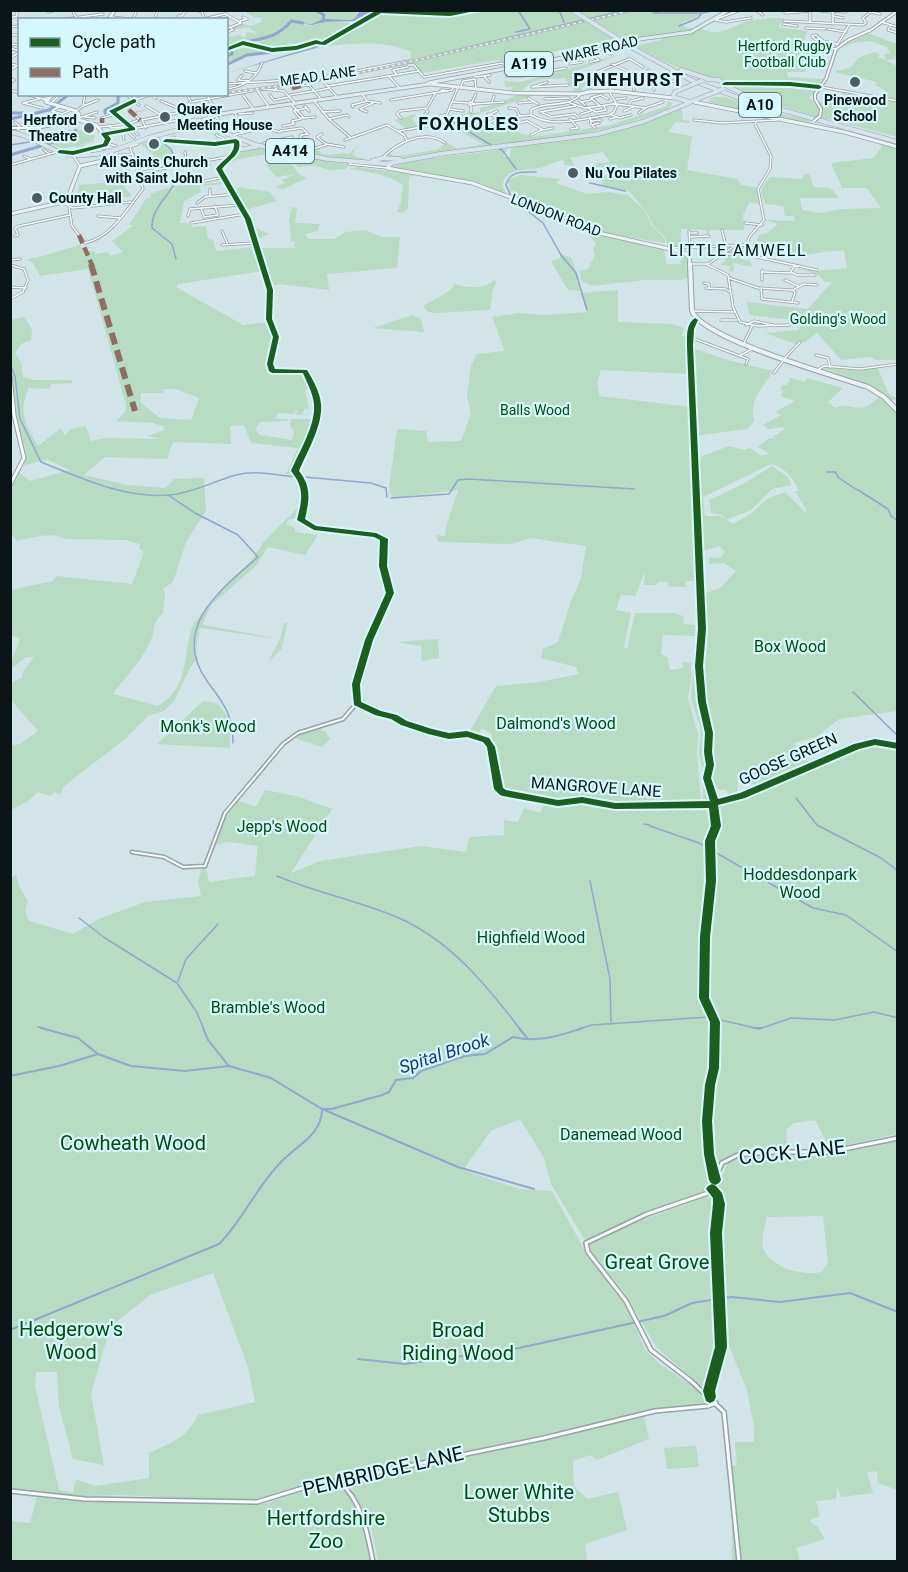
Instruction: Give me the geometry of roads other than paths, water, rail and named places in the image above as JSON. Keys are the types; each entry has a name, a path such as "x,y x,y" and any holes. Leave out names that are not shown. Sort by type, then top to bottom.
{"highway":[{"name":"A10","path":"573,10 632,47 709,86 794,113"},
{"name":"A10","path":"632,47 699,83 739,98 897,141"},
{"path":"638,52 684,80 685,88"},
{"path":"645,54 697,77 720,81 722,89"},
{"path":"709,79 672,95 675,99 692,103 722,89 794,113"},
{"path":"712,94 794,113"},
{"name":"A414","path":"386,162 596,133 653,116 676,105 675,99"},
{"name":"A414","path":"386,162 590,135 637,123 692,103"},
{"path":"10,130 27,135 57,152 74,156 201,122 210,122"},
{"name":"LONDON ROAD","path":"201,122 235,137 327,159 386,162"},
{"name":"LONDON ROAD","path":"210,122 235,137"},
{"path":"45,145 70,154 108,146"},
{"path":"238,148 263,145"},
{"name":"LONDON ROAD","path":"263,145 344,160 386,162"}],"main road":[{"path":"110,18 115,10"},
{"name":"WARE ROAD","path":"201,122 222,114 430,83 568,57 646,38 689,32 729,10"},
{"path":"430,83 476,91 567,92 579,95 589,90 600,94 612,92 659,95 675,99"},
{"path":"659,95 675,92"},
{"path":"49,96 45,100 52,105 74,110 79,114 76,121"},
{"path":"706,97 706,102 714,106"},
{"path":"692,103 812,123 897,147"},
{"name":"WARE ROAD","path":"210,122 222,114"},
{"path":"10,214 62,202 69,195 80,166 105,162 108,146 95,125 85,119 76,121"},
{"name":"LONDON ROAD","path":"386,162 472,183 600,233 673,248 687,254"},
{"path":"687,254 695,320 705,327 754,347 872,389 884,397 897,411"}],"street":[{"path":"48,12 56,10"},
{"path":"72,10 76,17"},
{"path":"178,16 182,16 186,10"},
{"path":"197,10 204,18 225,12 240,21 247,19 243,17"},
{"path":"197,14 205,10"},
{"path":"706,23 740,10"},
{"path":"756,10 763,15"},
{"path":"785,13 810,11 806,28 846,32"},
{"path":"820,11 846,12"},
{"path":"833,11 833,24"},
{"path":"784,21 865,24 863,18 871,11 879,14"},
{"path":"809,46 837,47 872,30 896,11"},
{"path":"10,18 17,16 17,12"},
{"path":"70,18 87,18 103,14"},
{"path":"833,16 843,18"},
{"path":"716,20 726,22 751,18"},
{"path":"228,31 233,30 230,27 241,24 240,21"},
{"path":"881,22 897,27"},
{"path":"783,24 797,26"},
{"path":"812,123 820,116 821,109 814,97 826,79 837,47 849,24"},
{"path":"891,25 888,29 897,33"},
{"path":"823,41 837,47"},
{"path":"614,45 620,49 615,51"},
{"path":"602,49 610,54"},
{"path":"588,52 599,60 590,62"},
{"path":"568,57 575,63"},
{"path":"615,104 610,84 594,73 628,58 643,66"},
{"name":"MEAD LANE","path":"228,84 342,74 409,61"},
{"path":"539,62 545,68 544,72"},
{"path":"570,64 582,62"},
{"path":"228,89 242,87 246,84 262,63"},
{"path":"423,76 501,63 508,68"},
{"path":"612,64 627,71"},
{"path":"397,75 393,70 413,65 430,83"},
{"path":"507,76 523,76 566,68"},
{"path":"648,70 662,86 669,86"},
{"path":"245,71 256,73"},
{"path":"270,95 274,100 329,87 419,71"},
{"path":"472,74 475,77 490,75"},
{"path":"630,74 638,83"},
{"path":"242,75 238,80 249,81"},
{"path":"389,76 400,88"},
{"path":"484,76 489,82"},
{"path":"362,77 365,80"},
{"path":"391,100 453,90 463,81 475,80 477,81 476,91 471,112"},
{"path":"589,90 592,86 607,81"},
{"path":"610,84 654,84 675,81"},
{"path":"324,82 338,98"},
{"path":"546,82 532,88 566,86 567,92"},
{"path":"633,83 634,90"},
{"path":"292,88 308,84"},
{"path":"274,90 280,86 308,84"},
{"path":"308,84 322,100"},
{"path":"654,84 656,89"},
{"path":"425,121 444,116 449,109 457,86"},
{"path":"819,87 897,101"},
{"path":"257,90 270,108"},
{"path":"95,125 111,128 122,127 159,114 177,112 191,102 257,90 284,90 297,110 294,111 302,119"},
{"path":"441,90 448,91"},
{"path":"242,94 254,117"},
{"path":"362,94 367,101"},
{"path":"425,109 435,94"},
{"path":"582,102 591,100 600,94 608,99"},
{"path":"528,98 539,105 559,105 570,103 579,95 585,105"},
{"path":"30,96 45,100"},
{"path":"60,96 52,105 52,111 62,114 99,99"},
{"path":"83,106 85,96"},
{"path":"128,96 139,105"},
{"path":"102,123 104,118 119,110 124,104 146,96"},
{"path":"151,96 156,98"},
{"path":"188,96 191,102"},
{"path":"208,96 222,114"},
{"path":"492,102 494,96"},
{"path":"610,114 615,104 626,97 632,100 643,98"},
{"path":"545,99 569,98"},
{"path":"39,99 23,103 42,108"},
{"path":"558,99 562,110"},
{"path":"639,113 645,108 662,103 655,99"},
{"path":"161,100 180,110"},
{"path":"591,100 599,105"},
{"path":"629,104 632,100"},
{"path":"314,101 322,112 351,138"},
{"path":"353,107 351,105 367,101 380,103"},
{"path":"452,102 473,104 504,102"},
{"path":"518,102 532,102"},
{"path":"367,112 360,109 373,103"},
{"path":"570,103 588,108 615,104 629,104 645,108"},
{"path":"531,114 532,109 539,105"},
{"path":"544,105 549,110"},
{"path":"146,106 159,114"},
{"path":"576,106 542,112 552,117 575,114 579,118"},
{"path":"581,114 603,111 606,109 604,106"},
{"path":"624,111 636,106"},
{"path":"297,110 306,107 309,111"},
{"path":"511,108 519,110 520,116"},
{"path":"588,108 591,111"},
{"path":"425,109 428,112 425,114"},
{"path":"401,118 398,114 400,111 425,109"},
{"path":"449,109 463,111"},
{"path":"129,110 135,113 144,127"},
{"path":"239,114 252,111"},
{"path":"322,112 340,111"},
{"path":"497,111 488,115 498,118 531,114 543,123"},
{"path":"177,112 179,120"},
{"path":"114,113 132,129"},
{"path":"235,113 238,120"},
{"path":"85,119 90,115 98,114"},
{"path":"537,127 543,123 568,119 610,114 617,117"},
{"path":"30,119 48,115"},
{"path":"329,119 347,115 349,117"},
{"path":"562,115 578,128 571,129"},
{"path":"610,119 631,115"},
{"path":"542,118 547,116"},
{"path":"216,117 228,129 225,132"},
{"path":"286,126 294,124 292,120 315,117"},
{"path":"590,117 595,128"},
{"path":"42,118 47,123"},
{"path":"85,119 95,118"},
{"path":"489,123 498,118"},
{"path":"480,119 494,126"},
{"path":"694,120 722,123 778,119"},
{"path":"108,146 115,133 179,120 201,122"},
{"path":"10,130 28,131 47,123 76,121"},
{"path":"591,121 600,122 592,125"},
{"path":"15,122 20,127 18,130"},
{"path":"499,128 527,122 542,130"},
{"path":"745,246 753,232 762,225 764,215 759,189 767,179 772,161 771,152 755,122"},
{"path":"567,124 574,123"},
{"path":"116,124 122,127 124,139"},
{"path":"110,126 128,124"},
{"path":"511,124 516,128"},
{"path":"345,140 385,125 399,131 407,141"},
{"path":"399,131 421,127"},
{"path":"174,137 169,140 218,144 263,128 280,132 302,128 308,134 301,135 300,138 304,140"},
{"path":"531,135 542,130 557,131"},
{"path":"124,131 133,137 138,135 135,132"},
{"path":"108,146 115,133"},
{"path":"322,134 317,137 327,145"},
{"path":"216,135 231,141"},
{"path":"386,162 391,147 407,141 432,136 445,143"},
{"path":"132,852 166,858 183,867 205,866 225,813 283,744 298,733 343,719 357,703 356,684 369,640 390,593 383,566 384,539 380,536 314,528 301,520 306,499 301,480 295,471 308,442 318,406 311,381 305,371 278,372 271,368 276,337 269,319 271,294 246,214 219,166 238,148 235,137"},
{"path":"263,145 292,137"},
{"path":"124,147 138,144"},
{"path":"45,145 48,154"},
{"path":"305,152 327,145 344,147"},
{"path":"64,150 73,153 108,146 133,154"},
{"path":"69,207 75,230 84,242 89,243 115,225 143,189 130,147"},
{"path":"10,165 57,152"},
{"path":"185,152 186,164"},
{"path":"43,153 48,154"},
{"path":"24,156 30,159"},
{"path":"138,173 232,156"},
{"path":"74,157 80,166"},
{"path":"208,159 206,162 209,165"},
{"name":"LONDON ROAD","path":"350,165 386,162"},
{"path":"178,166 179,179"},
{"path":"205,181 224,177"},
{"path":"179,179 185,182"},
{"path":"173,184 179,179"},
{"path":"210,189 210,196"},
{"path":"197,203 203,197 234,194"},
{"path":"62,202 69,207 131,202"},
{"path":"188,216 188,210 240,205"},
{"path":"201,208 204,217 207,217 218,215 215,206"},
{"path":"191,223 246,214"},
{"path":"15,236 18,235 15,228 19,226 70,215"},
{"path":"98,216 120,218"},
{"path":"745,223 762,225"},
{"path":"722,230 726,247"},
{"path":"222,231 228,245"},
{"path":"690,248 689,232 697,233"},
{"path":"690,237 709,236"},
{"path":"222,245 254,243"},
{"path":"706,264 725,254 734,246"},
{"path":"673,248 745,246 757,257"},
{"path":"684,248 687,254"},
{"path":"725,254 757,257 817,270"},
{"path":"10,260 20,259"},
{"path":"690,264 706,264 726,273 729,278 736,319"},
{"path":"10,265 25,270 28,278 26,288 10,299"},
{"path":"791,272 795,265"},
{"path":"762,280 760,274 762,271 815,275"},
{"path":"729,278 761,288 793,290 806,283 817,285"},
{"path":"785,280 798,286"},
{"path":"704,283 709,284 707,288 726,289 730,292"},
{"path":"10,287 26,288"},
{"path":"761,288 761,298 798,303"},
{"path":"792,302 793,290"},
{"path":"775,305 776,300"},
{"path":"692,310 734,312"},
{"path":"721,320 736,319 752,326 790,325"},
{"path":"746,325 754,321 772,323 774,326"},
{"path":"744,343 752,326"},
{"path":"695,339 749,360 746,364"},
{"path":"774,373 800,342"},
{"path":"702,347 706,343"},
{"path":"740,356 754,347"},
{"path":"816,355 828,357 830,367"},
{"path":"819,369 822,366 857,369 897,364"},
{"path":"10,376 14,415 24,458 10,485"},
{"name":"MANGROVE LANE","path":"357,703 435,733 454,736 467,734 486,740 491,747 500,789 506,795 551,802 582,800 615,806 713,804"},
{"name":"GOOSE GREEN","path":"713,804 742,796 841,752 874,742 897,746"},
{"name":"COCK LANE","path":"739,1562 726,1418 722,1409 651,1350 626,1301 588,1252 586,1243 647,1214 708,1193 722,1163 738,1155 766,1152 828,1152 897,1138"},
{"name":"PEMBRIDGE LANE","path":"10,1491 85,1499 257,1502 306,1487 655,1411 708,1406 716,1403"},
{"path":"348,1488 350,1479"},
{"path":"339,1481 348,1488 364,1518 373,1562"}],"water":[{"path":"360,11 381,11 316,48 228,73 316,46 356,21 325,22 312,25 298,23 312,24 323,19 351,20"}],"waterway":[{"path":"315,10 324,15 323,21"},
{"path":"351,10 362,11"},
{"path":"516,32 530,29 518,10"},
{"path":"559,10 564,22"},
{"path":"588,19 626,10"},
{"path":"656,13 664,10"},
{"path":"702,13 718,10"},
{"path":"653,13 702,13"},
{"path":"679,26 698,18 702,13"},
{"path":"435,55 584,20"},
{"path":"228,48 276,34 291,21 303,23"},
{"path":"228,64 247,55 299,49 320,42"},
{"path":"228,55 232,54 231,48"},
{"path":"27,115 49,110 66,96"},
{"path":"105,113 105,110 118,103 120,96"},
{"path":"10,113 27,115"},
{"path":"10,119 27,115"},
{"path":"447,116 451,122"},
{"path":"453,122 491,145"},
{"path":"10,155 68,138 76,130"},
{"path":"50,137 71,131"},
{"path":"41,140 50,137"},
{"path":"50,137 50,143"},
{"path":"10,145 36,141"},
{"path":"162,142 171,149 177,164"},
{"path":"497,148 502,150 516,169"},
{"path":"511,196 506,185 514,174 536,172"},
{"path":"590,183 625,191"},
{"path":"174,184 156,210 152,228 172,244 176,259"},
{"path":"514,200 543,223 561,255 576,273 587,310"},
{"path":"10,364 15,376 20,419 41,462 120,491 168,495"},
{"path":"827,472 835,472 839,478 857,490"},
{"path":"168,495 187,492 243,474 266,473 296,477"},
{"path":"304,477 371,483 386,488 387,497"},
{"path":"391,498 449,494 458,480 469,479 634,489"},
{"path":"858,490 888,509 891,516 898,521"},
{"path":"168,495 195,513 238,535 258,557 215,597 197,627 194,644 197,662 223,703 229,717 233,743"},
{"path":"853,692 898,736"},
{"path":"796,798 817,825 881,858 898,871"},
{"path":"644,824 650,825"},
{"path":"650,826 699,843 813,908 846,915 898,952"},
{"path":"277,876 384,912 418,928 467,966 520,1029"},
{"path":"590,881 610,979 611,1022"},
{"path":"79,918 105,938 177,983 196,1011 204,1029"},
{"path":"178,981 186,959 218,924"},
{"name":"Spital Brook","path":"762,1028 791,1018 835,1020 874,1012 898,1018"},
{"name":"Spital Brook","path":"579,1029 592,1025 708,1017 755,1028"},
{"path":"38,1027 46,1029"},
{"path":"41,1028 78,1038 98,1054"},
{"path":"203,1028 208,1040 228,1065"},
{"path":"519,1028 528,1039"},
{"name":"Spital Brook","path":"528,1039 557,1036 583,1028"},
{"name":"Spital Brook","path":"755,1028 762,1028"},
{"name":"Spital Brook","path":"755,1028 762,1028"},
{"name":"Spital Brook","path":"322,1109 332,1109 382,1095 389,1092 396,1080 413,1078 421,1071 465,1056 485,1054 513,1037 528,1039"},
{"path":"10,1076 59,1066 98,1054"},
{"path":"98,1054 131,1066 185,1071 229,1066 271,1078 322,1109"},
{"name":"Spital Brook","path":"10,1330 219,1244 236,1224 272,1172 313,1133 318,1126 322,1109"},
{"path":"322,1109 458,1167 534,1189"},
{"path":"358,1359 405,1364 519,1348 664,1316 692,1303 731,1297 780,1302 850,1293 898,1312"}],"tunnel":[{"path":"136,112 146,110"}],"railway":[{"path":"228,93 323,80 387,67 633,10"}],"place":[{"name":"Pinewood School","path":"855,82"},
{"name":"Quaker Meeting House","path":"165,117"},
{"name":"Hertford Theatre","path":"89,128"},
{"name":"All Saints Church with Saint John","path":"154,144"},
{"name":"Nu You Pilates","path":"573,173"},
{"name":"County Hall","path":"37,198"}],"district":[{"name":"PINEHURST","path":"629,79"},
{"name":"FOXHOLES","path":"469,123"},
{"name":"LITTLE AMWELL","path":"738,250"}],"park label":[{"name":"Hertford Rugby Football Club","path":"785,54"},
{"name":"Golding's Wood","path":"838,319"},
{"name":"Balls Wood","path":"535,410"},
{"name":"Box Wood","path":"790,646"},
{"name":"Dalmond's Wood","path":"556,723"},
{"name":"Monk's Wood","path":"208,726"},
{"name":"Jepp's Wood","path":"282,826"},
{"name":"Hoddesdonpark Wood","path":"800,883"},
{"name":"Highfield Wood","path":"531,937"},
{"name":"Bramble's Wood","path":"268,1007"},
{"name":"Danemead Wood","path":"621,1134"},
{"name":"Cowheath Wood","path":"133,1143"},
{"name":"Great Grove","path":"657,1262"},
{"name":"Hedgerow's Wood","path":"71,1340"},
{"name":"Broad Riding Wood","path":"458,1342"},
{"name":"Lower White Stubbs","path":"519,1504"},
{"name":"Hertfordshire Zoo","path":"326,1530"}]}
